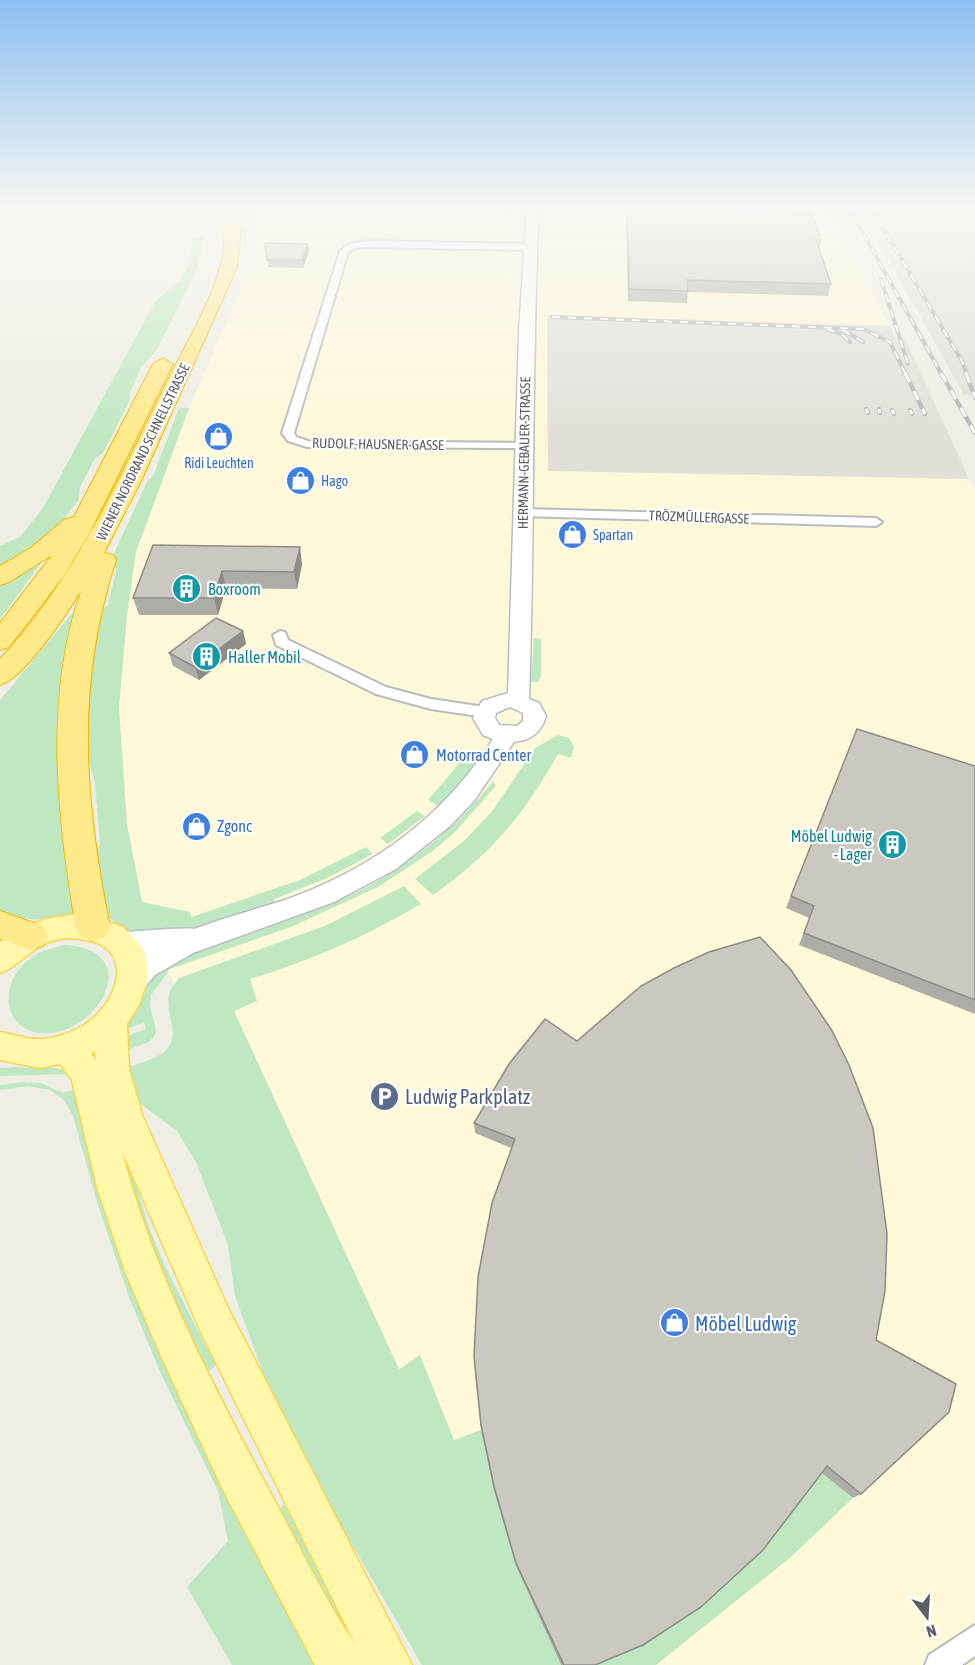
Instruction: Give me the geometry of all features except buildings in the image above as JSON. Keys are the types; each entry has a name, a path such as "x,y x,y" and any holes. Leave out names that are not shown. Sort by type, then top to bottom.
{"highway":[{"name":"WIENER NORDRAND SCHNELLSTRASSE","path":"0,676 56,612 102,539 221,284"},
{"name":"WIENER NORDRAND SCHNELLSTRASSE","path":"0,641 54,572 90,509 171,346"},
{"path":"0,577 40,553 90,509"},
{"path":"93,927 78,845 74,736 77,677 87,615 106,555 102,539"},
{"path":"0,925 31,936"}],"main road":[{"path":"0,960 31,936 63,927 93,927 111,933 121,942 132,961 134,980 127,1002 111,1023 92,1039 69,1050 43,1055 19,1054 0,1046"},
{"path":"111,1023 109,1042 112,1065 128,1123 176,1236 272,1440 389,1665"},
{"path":"69,1050 87,1074 114,1187 143,1271 171,1336 236,1471 326,1641 342,1665"}],"street":[{"name":"RUDOLF-HAUSNER-GASSE","path":"334,284 288,433 292,439 307,444 524,446"},
{"name":"HERMANN-GEBAUER-STRASSE","path":"518,700 522,622 528,284"},
{"name":"TRÖZMÜLLERGASSE","path":"523,513 876,522"},
{"path":"280,635 281,642 381,691 431,704 485,712"},
{"path":"518,700 531,708 535,720 525,731 507,735 491,730 484,718 485,712 499,701 518,700"},
{"path":"134,980 148,965 213,933 292,907 345,886 392,860 446,818 486,772 507,735"},
{"path":"121,942 149,943 213,933"},
{"path":"939,1665 975,1639"}],"shaded area":[{"path":"243,284 868,284 890,326 547,315 548,471 969,479 975,490 975,1665 497,1665 190,1025 142,902 127,825 119,708 130,583 136,552 189,408"},
{"path":"902,284 975,284 975,395 964,395"},
{"path":"547,315 890,326 896,339 906,340 969,479 548,471"}],"green space":[{"path":"176,284 190,284 156,351 142,366 130,392 129,402 103,453 94,460 80,487 79,499 49,538 0,570 0,546 20,537 43,508 155,302"},
{"path":"179,408 189,408 136,552 127,615 119,708 127,824 142,902 190,912 191,917 300,880 366,847 373,854 325,879 274,899 275,903 262,908 172,932 143,934 121,926 103,911 94,855 100,843 95,783 87,754 93,649 99,612 108,605 116,571 114,553 147,482 154,474"},
{"path":"35,563 41,563 0,619 0,582"},
{"path":"80,604 75,915 28,919 0,911 0,700"},
{"path":"534,638 541,639 541,677 538,682 531,682"},
{"path":"558,735 569,738 574,746 571,758 558,754 519,815 489,849 433,895 415,879 465,840 493,810 535,748"},
{"path":"473,751 482,753 457,790 439,807 428,800 468,753"},
{"path":"493,781 496,786 456,831 433,851 378,887 291,927 170,969 151,995 150,1006 156,1029 155,1035 149,1042 122,1052 127,1036 146,1029 144,1023 124,1029 150,983 167,967 207,947 318,909 367,887 391,873 436,840 476,802"},
{"path":"417,811 425,816 388,844 380,838"},
{"path":"404,886 421,904 338,947 250,979 257,1001 234,1011 399,1369 420,1355 454,1440 481,1430 494,1491 516,1566 561,1665 422,1665 281,1422 235,1296 228,1245 196,1162 177,1131 134,1099 124,1069 156,1057 167,1049 173,1034 169,994 179,978 327,925"},
{"path":"65,945 91,951 105,963 109,978 104,995 92,1012 76,1025 56,1032 34,1032 23,1027 10,1010 8,999 10,988 21,967 31,958 43,951"},
{"path":"51,1067 69,1074 0,1076 0,1068"},
{"path":"103,1078 149,1227 165,1266 216,1366 204,1374 130,1195"},
{"path":"22,1082 41,1083 63,1093 78,1088 89,1143 89,1158 106,1216 156,1348 245,1530 316,1665 232,1665 187,1587 228,1541 218,1491 161,1374 129,1297 97,1202 73,1116 64,1100 50,1090 28,1086 0,1090 0,1085"},
{"path":"820,1471 853,1498 791,1557 656,1665 594,1665"},
{"path":"284,1505 348,1621 363,1665 276,1511"}],"railway":[{"path":"882,284 908,364"},
{"path":"891,284 942,375"},
{"path":"916,284 962,361 967,375"},
{"path":"552,317 863,329 890,342 906,375"},
{"path":"827,329 841,334 850,342"},
{"path":"843,330 863,342"},
{"path":"905,373 925,414"},
{"path":"941,373 975,433"},
{"path":"966,373 975,398"},
{"path":"866,409 868,413"},
{"path":"879,409 880,413"},
{"path":"892,410 894,414"},
{"path":"910,410 912,414"}],"place":[{"name":"Ridi Leuchten","path":"219,436"},
{"name":"Hago","path":"300,481"},
{"name":"Spartan","path":"572,535"},
{"name":"Boxroom","path":"187,589"},
{"name":"Haller Mobil","path":"207,657"},
{"name":"Motorrad Center","path":"415,755"},
{"name":"Zgonc","path":"196,826"},
{"name":"Möbel Ludwig - Lager","path":"893,845"},
{"name":"Ludwig Parkplatz","path":"384,1096"},
{"name":"Möbel Ludwig","path":"674,1323"}]}
